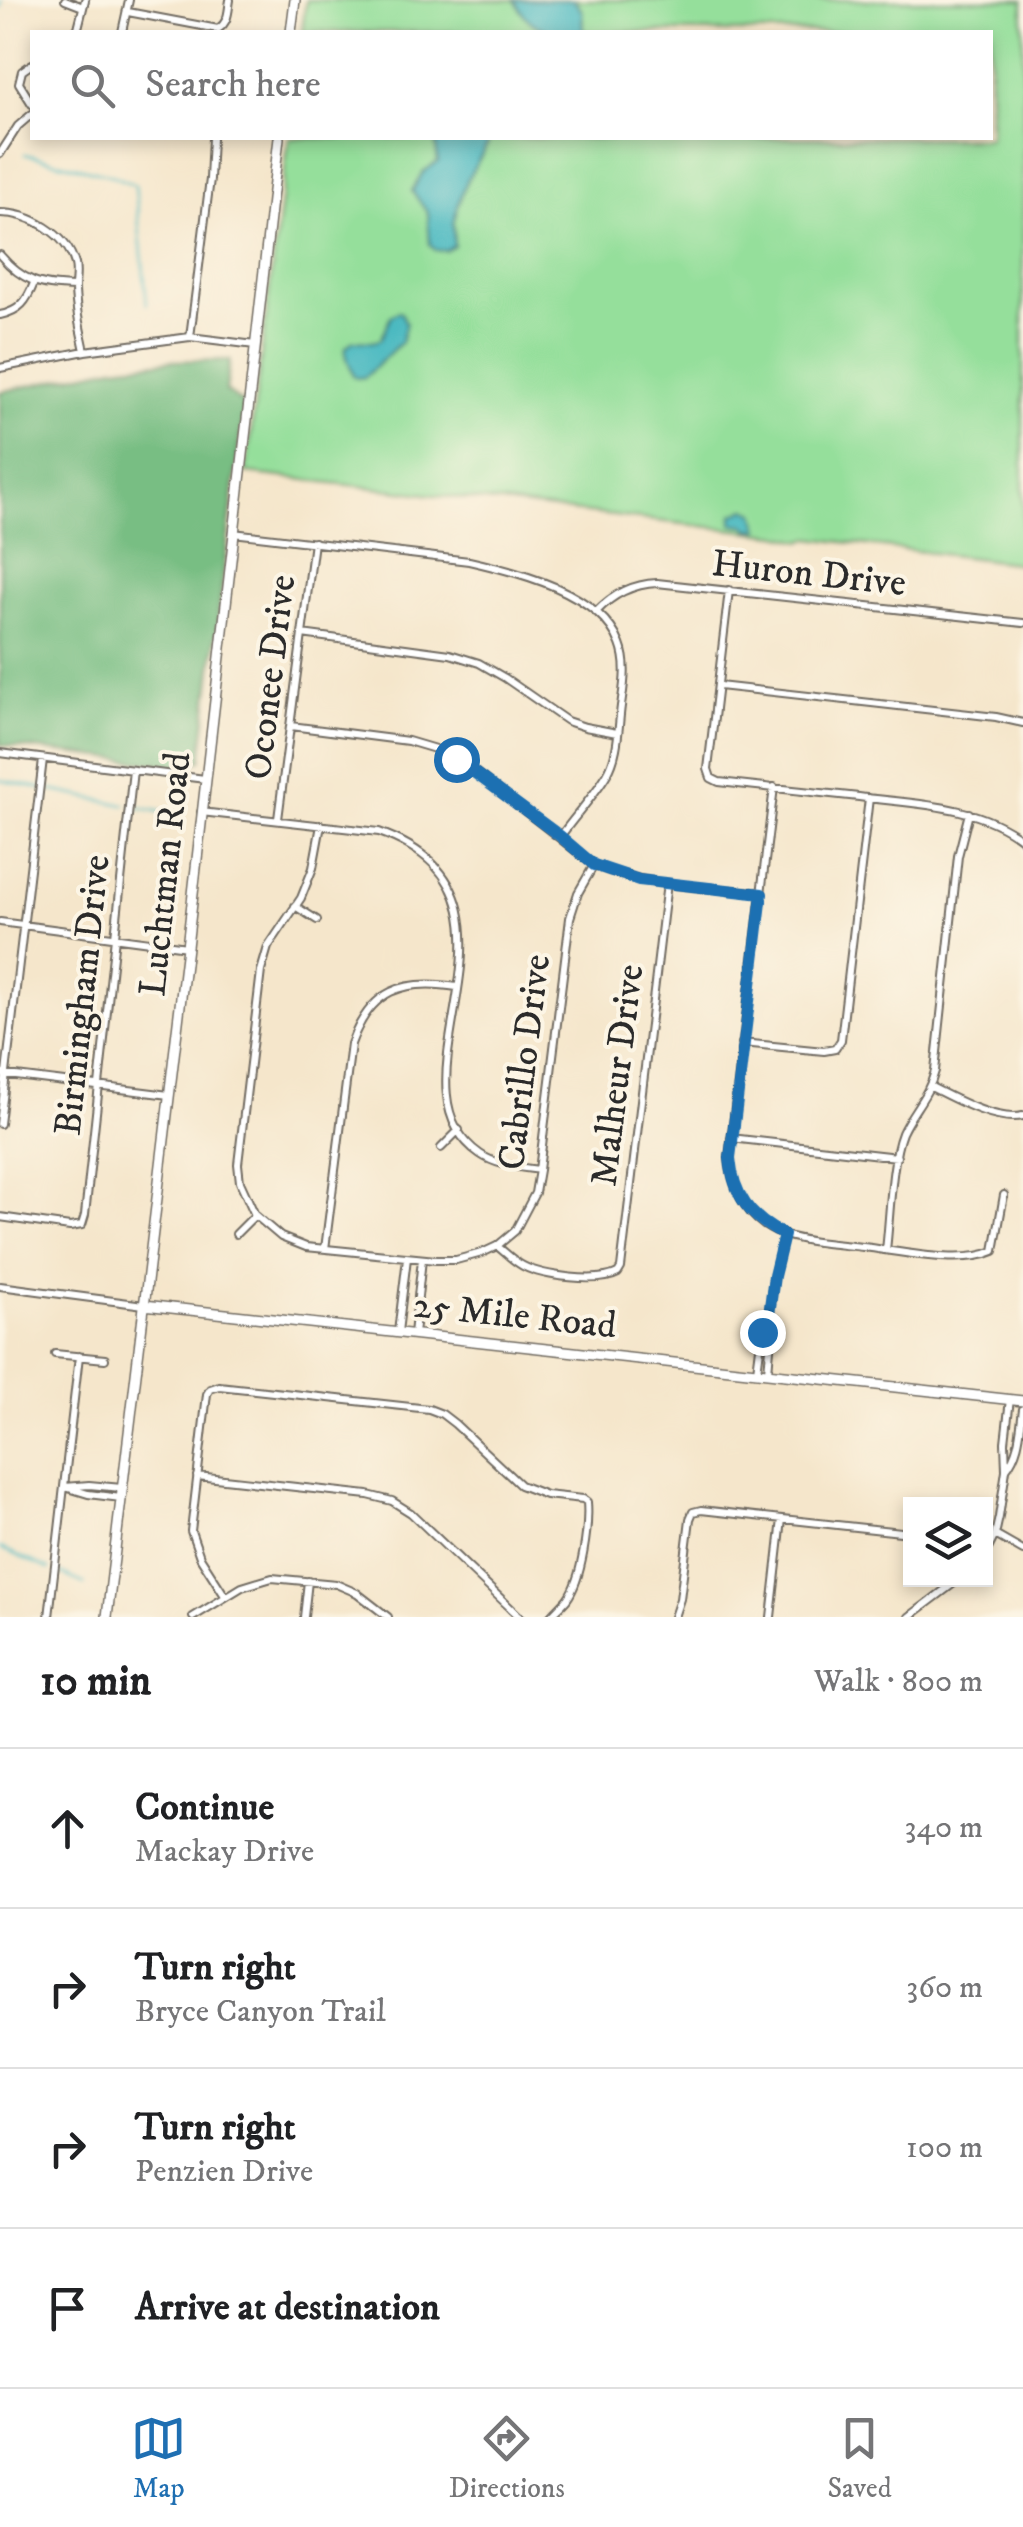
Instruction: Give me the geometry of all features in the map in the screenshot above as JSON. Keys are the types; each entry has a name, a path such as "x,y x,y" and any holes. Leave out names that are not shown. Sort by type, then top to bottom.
{"street":[{"path":"64,0 84,4 76,30"},
{"path":"123,30 129,0"},
{"path":"128,12 218,29 224,25 230,0"},
{"path":"291,30 295,0"},
{"path":"30,65 22,71 18,83 30,101"},
{"path":"0,154 18,126 30,116"},
{"path":"190,338 212,140"},
{"name":"Luchtman Road","path":"107,1617 279,140"},
{"path":"0,213 21,215 48,229 76,264 78,316 86,351"},
{"path":"0,254 12,269 34,283 75,286"},
{"path":"0,316 22,305 34,283"},
{"path":"0,368 86,351 190,338 255,345"},
{"path":"233,534 502,568 557,588 596,612 613,628 622,648 625,669 613,760 607,774 560,836"},
{"name":"Oconee Drive","path":"278,820 314,542"},
{"name":"Huron Drive","path":"596,612 618,593 641,585 665,584 1023,624"},
{"path":"730,590 708,769 711,778 969,813 1023,840"},
{"path":"302,634 450,654 478,663 568,721 617,733"},
{"path":"719,686 1023,723"},
{"path":"291,726 408,741 435,749 475,772 594,865 629,877 762,894"},
{"path":"0,754 205,779"},
{"path":"0,1124 43,759"},
{"name":"Birmingham Drive","path":"0,1217 70,1227 82,1225 133,770"},
{"path":"774,788 730,1158 731,1176 739,1197 750,1214 784,1235 946,1256 989,1254 997,1245 1004,1195"},
{"path":"742,1043 818,1052 835,1049 841,1040 869,798"},
{"path":"201,812 379,832 421,852 440,872 462,920 463,945 446,1083 449,1110 470,1146 482,1156 539,1170"},
{"path":"886,1250 904,1130 931,1087 958,856 969,813"},
{"path":"322,824 313,868 301,898 268,947 260,971 238,1164 240,1182 257,1218 294,1243 367,1254 456,1260 498,1246"},
{"name":"Cabrillo Drive","path":"498,1246 516,1231 534,1193 570,918 578,893 594,865"},
{"name":"Malheur Drive","path":"498,1246 512,1259 536,1271 611,1277 621,1268 667,883"},
{"path":"295,906 316,920"},
{"path":"0,922 187,947"},
{"path":"324,1249 351,1044 358,1023 388,992 408,984 458,987"},
{"path":"3,1075 169,1095"},
{"path":"931,1087 979,1109 1023,1117"},
{"path":"441,1148 459,1130"},
{"path":"732,1138 897,1157"},
{"path":"236,1234 257,1218"},
{"path":"763,1371 772,1325 769,1315 774,1276 784,1235"},
{"path":"398,1332 407,1258"},
{"path":"414,1334 422,1259"},
{"name":"25 Mile Road","path":"0,1286 144,1306 1023,1400"},
{"path":"55,1354 105,1359"},
{"path":"48,1617 79,1356"},
{"path":"225,1596 200,1557 191,1531 207,1394 219,1386 429,1409 456,1424 520,1485 546,1495 583,1498 587,1502 588,1527 577,1578 568,1598 550,1617"},
{"path":"993,1540 1006,1470 1010,1399"},
{"path":"1006,1470 1018,1444 1023,1409"},
{"path":"1005,1442 1018,1444"},
{"path":"197,1476 392,1501 412,1513 520,1617"},
{"path":"65,1487 88,1494 122,1493"},
{"path":"674,1617 693,1512 903,1532"},
{"path":"771,1617 782,1518"},
{"path":"995,1536 1023,1552"},
{"path":"193,1617 242,1586 272,1578 336,1584 357,1592 388,1617"},
{"path":"304,1617 308,1582"},
{"path":"909,1617 949,1587"}],"green space":[{"path":"306,0 1023,0 1023,564 246,473 289,140 993,140 993,30 302,30"},
{"path":"230,360 226,391 244,404 201,760 186,767 0,745 0,392 114,367"}],"water":[{"path":"515,0 574,0 582,11 583,30 543,29 521,11"},
{"path":"435,140 487,140 460,199 453,224 454,246 446,251 430,245 428,213 412,191 423,172 438,162"},
{"path":"398,312 406,323 401,342 365,377 356,378 346,347 353,341 380,340 391,316"},
{"path":"746,509 755,513 760,529 733,524 733,515"}],"waterway":[{"path":"0,9 1,0"},
{"path":"25,154 135,185 147,304"},
{"path":"0,780 125,805"},
{"path":"133,806 181,816"},
{"path":"0,1548 49,1569"},
{"path":"60,1573 85,1584"}],"route":[{"path":"456,759 594,865 639,880 762,894 730,1158 731,1176 750,1214 784,1235 769,1315 762,1332"}]}
